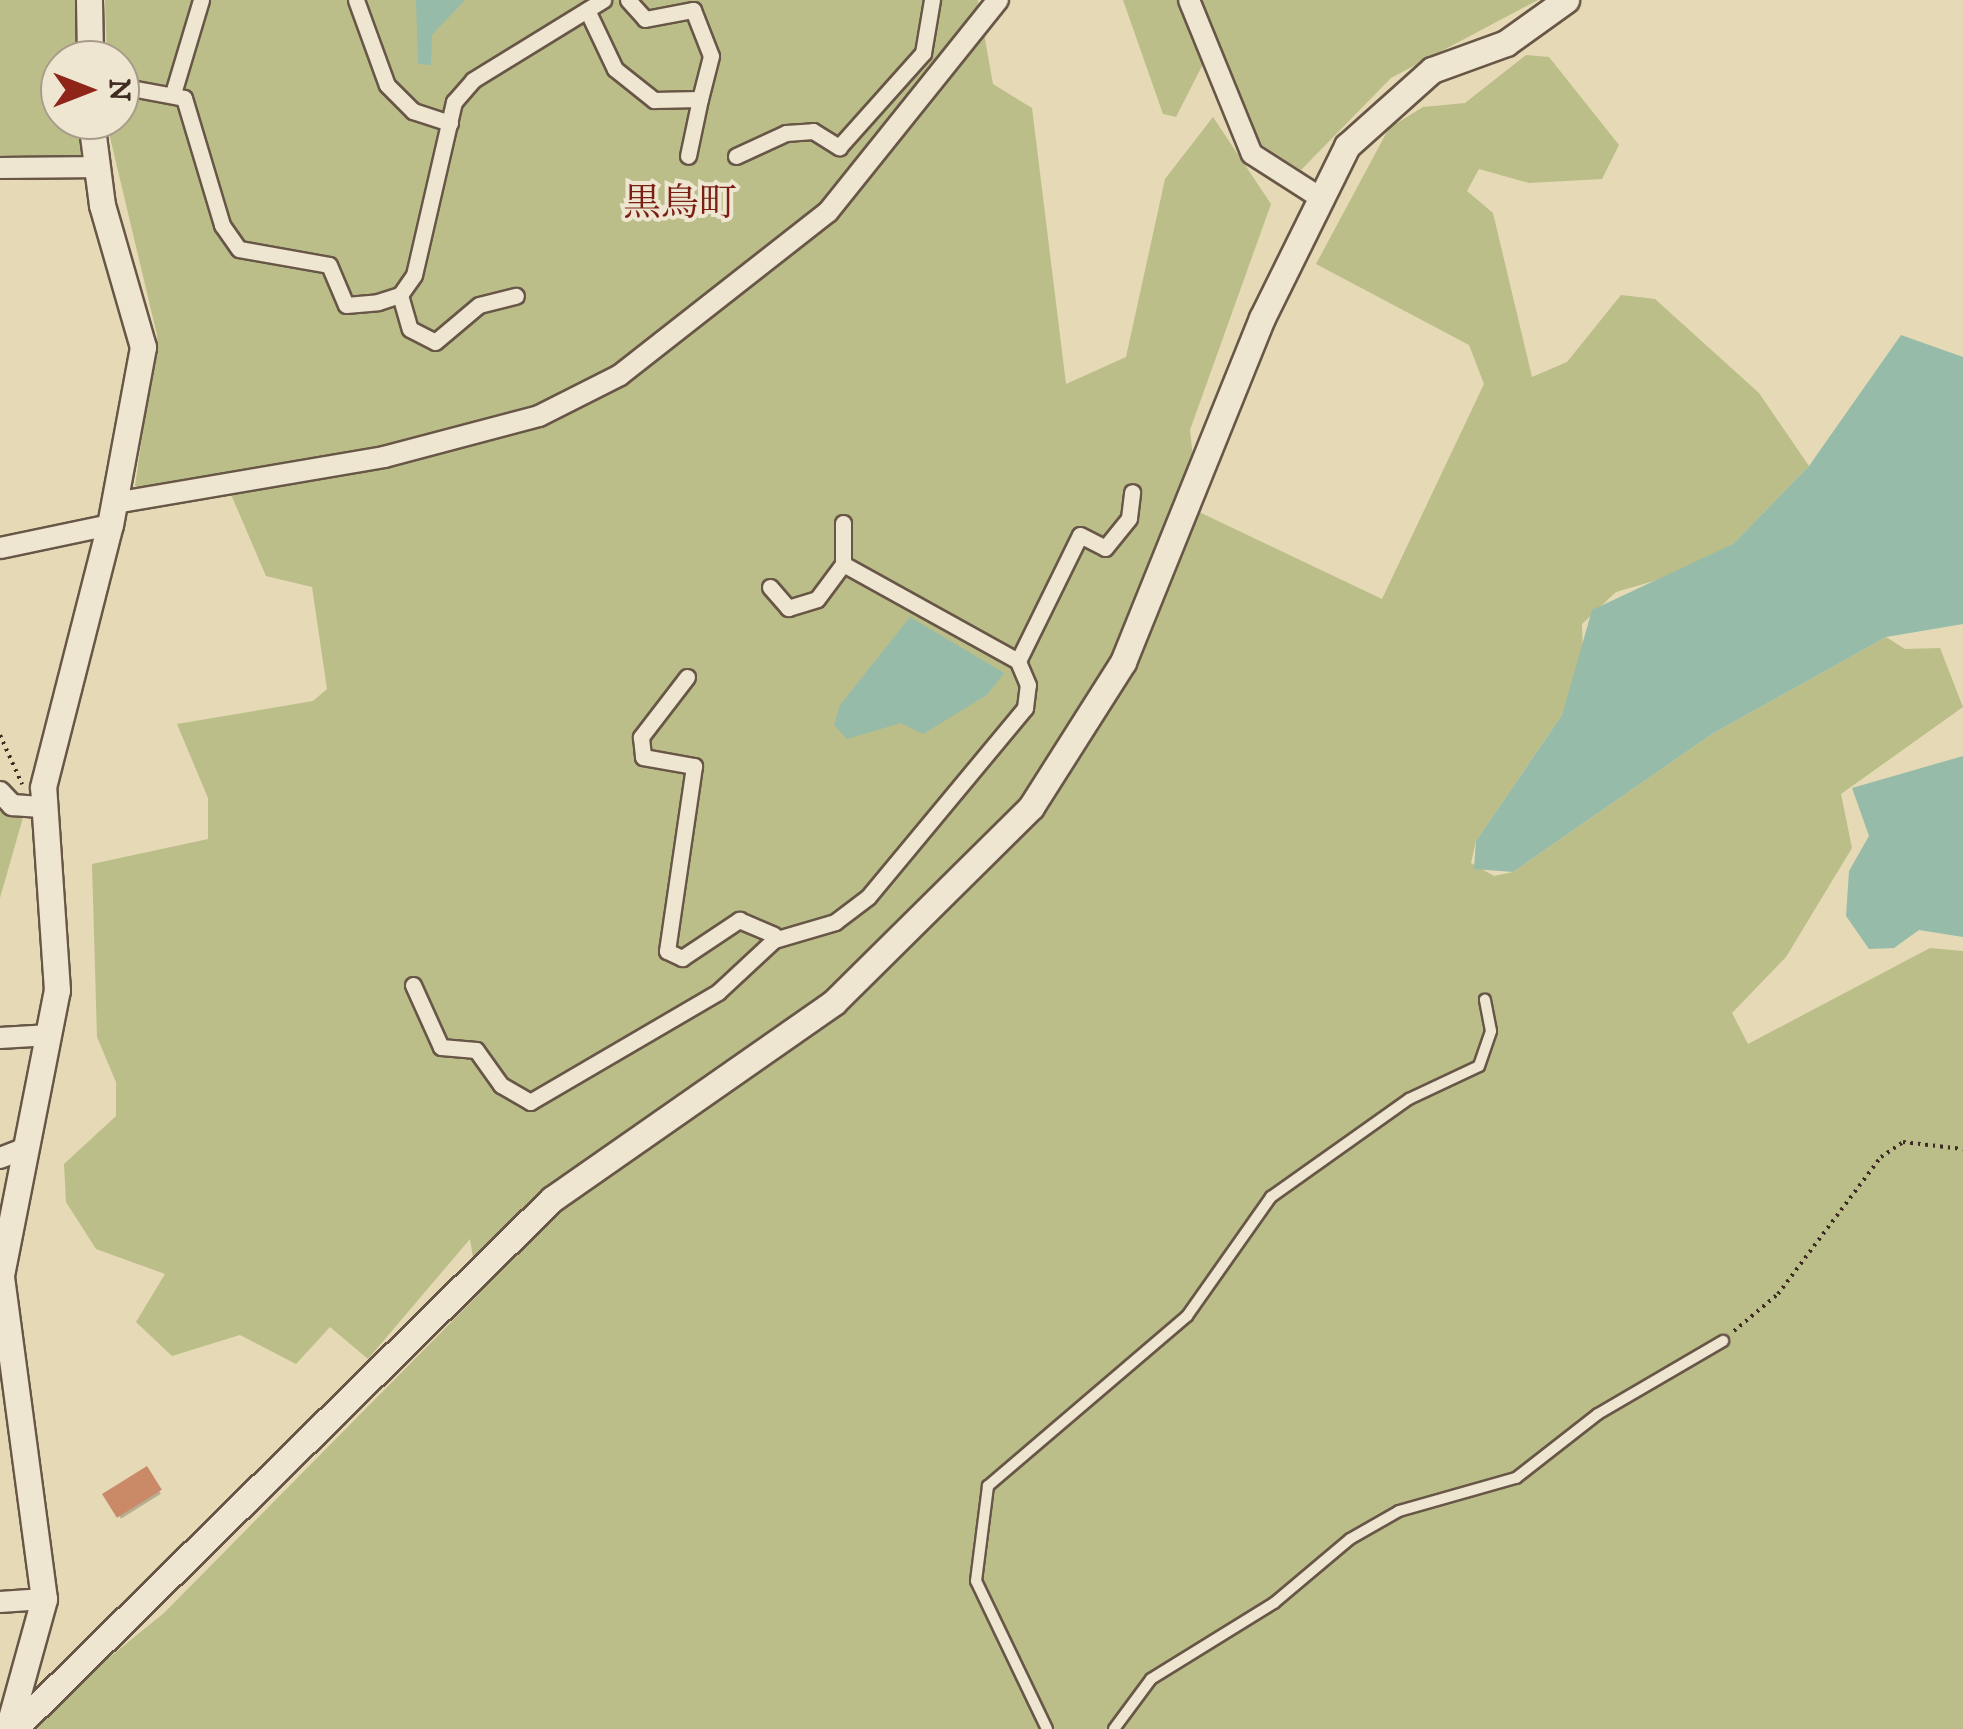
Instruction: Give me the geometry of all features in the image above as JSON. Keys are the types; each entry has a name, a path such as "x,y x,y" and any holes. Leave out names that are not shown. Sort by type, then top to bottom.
{"street":[{"path":"74,0 88,1 89,40"},
{"path":"200,0 174,90 239,249 329,265 346,305 400,296"},
{"path":"356,0 387,84 413,110 450,123"},
{"path":"516,296 479,305 435,342 410,328 400,296 419,258 450,123 473,80 603,0"},
{"path":"628,0 645,19 693,10 711,56 688,156"},
{"path":"736,156 786,133 814,132 840,147 923,53 932,0"},
{"path":"0,548 112,514 384,457 539,416 620,375 828,212 998,0"},
{"path":"1189,0 1252,154 1316,195"},
{"path":"11,1729 552,1200 834,1002 1031,807 1122,662 1316,195 1347,146 1400,94 1432,70 1506,43 1566,0"},
{"path":"587,10 615,69 654,100 700,99"},
{"path":"140,87 174,90"},
{"path":"11,1729 44,1599 11,1430 3,1330 4,1243 12,1154 50,1036 56,990 35,801 112,514 143,348 96,167 94,140"},
{"path":"0,168 96,167"},
{"path":"414,985 441,1047 476,1050 501,1085 530,1102 718,992 774,940 835,922 868,897 1026,708 1018,661 1080,535 1104,548 1130,518 1132,492"},
{"path":"770,587 788,608 817,600 843,564 843,523"},
{"path":"843,564 1018,661"},
{"path":"687,677 640,737 643,757 694,766 666,951 682,958 739,920 774,935"},
{"path":"0,792 12,806 35,801"},
{"path":"0,1038 50,1036"},
{"path":"0,1602 44,1599"}],"lane":[{"path":"1047,1729 976,1581 988,1486 1187,1316 1271,1198 1409,1099 1479,1066 1491,1031 1485,1000"},
{"path":"1114,1729 1151,1679 1274,1603 1350,1540 1399,1511 1516,1478 1598,1414 1723,1340"}],"path":[{"path":"0,734 35,801"},
{"path":"1723,1340 1778,1294 1882,1157 1903,1142 1963,1149"}],"green space":[{"path":"0,0 78,0 81,40 40,40 40,140 85,140 84,155 0,163"},
{"path":"105,0 978,0 993,84 1032,108 1066,384 1126,357 1165,179 1213,117 1271,204 1190,430 1199,512 1382,599 1484,384 1469,345 1316,264 1389,128 1423,107 1465,103 1526,55 1549,57 1619,145 1602,179 1529,183 1479,169 1467,191 1493,213 1532,377 1567,362 1621,295 1655,299 1759,393 1809,466 1733,544 1678,574 1616,592 1582,624 1583,656 1562,715 1476,841 1471,863 1494,876 1513,872 1712,734 1886,637 1905,649 1940,648 1963,707 1841,794 1852,848 1786,957 1732,1013 1748,1044 1930,948 1963,951 1963,1729 21,1729 164,1613 479,1294 470,1239 368,1359 330,1327 296,1364 240,1335 172,1356 136,1322 165,1274 96,1249 66,1202 64,1164 116,1116 116,1082 97,1037 92,864 208,839 208,798 177,724 313,701 327,689 312,587 266,576 227,485 149,493 135,486 157,335 111,140 140,140 140,40 106,40"},
{"path":"1123,0 1179,0 1203,64 1176,117 1163,114"},
{"path":"1202,0 1538,0 1391,78 1301,170 1260,144"},
{"path":"0,812 24,814 0,898"}],"shaded area":[{"path":"416,0 465,0 432,35 431,65 418,64"},
{"path":"1901,335 1963,357 1963,624 1886,637 1712,734 1513,872 1474,869 1476,841 1562,715 1592,610 1733,544 1809,466"},
{"path":"910,617 1004,673 987,695 923,734 901,723 847,739 834,725 840,705"},
{"path":"1963,756 1963,937 1919,930 1894,948 1869,949 1846,916 1849,871 1869,836 1852,788"}],"building":[{"path":"147,1466 162,1490 117,1518 102,1494"}],"district":[{"name":"黒鳥町","path":"680,205"}]}
